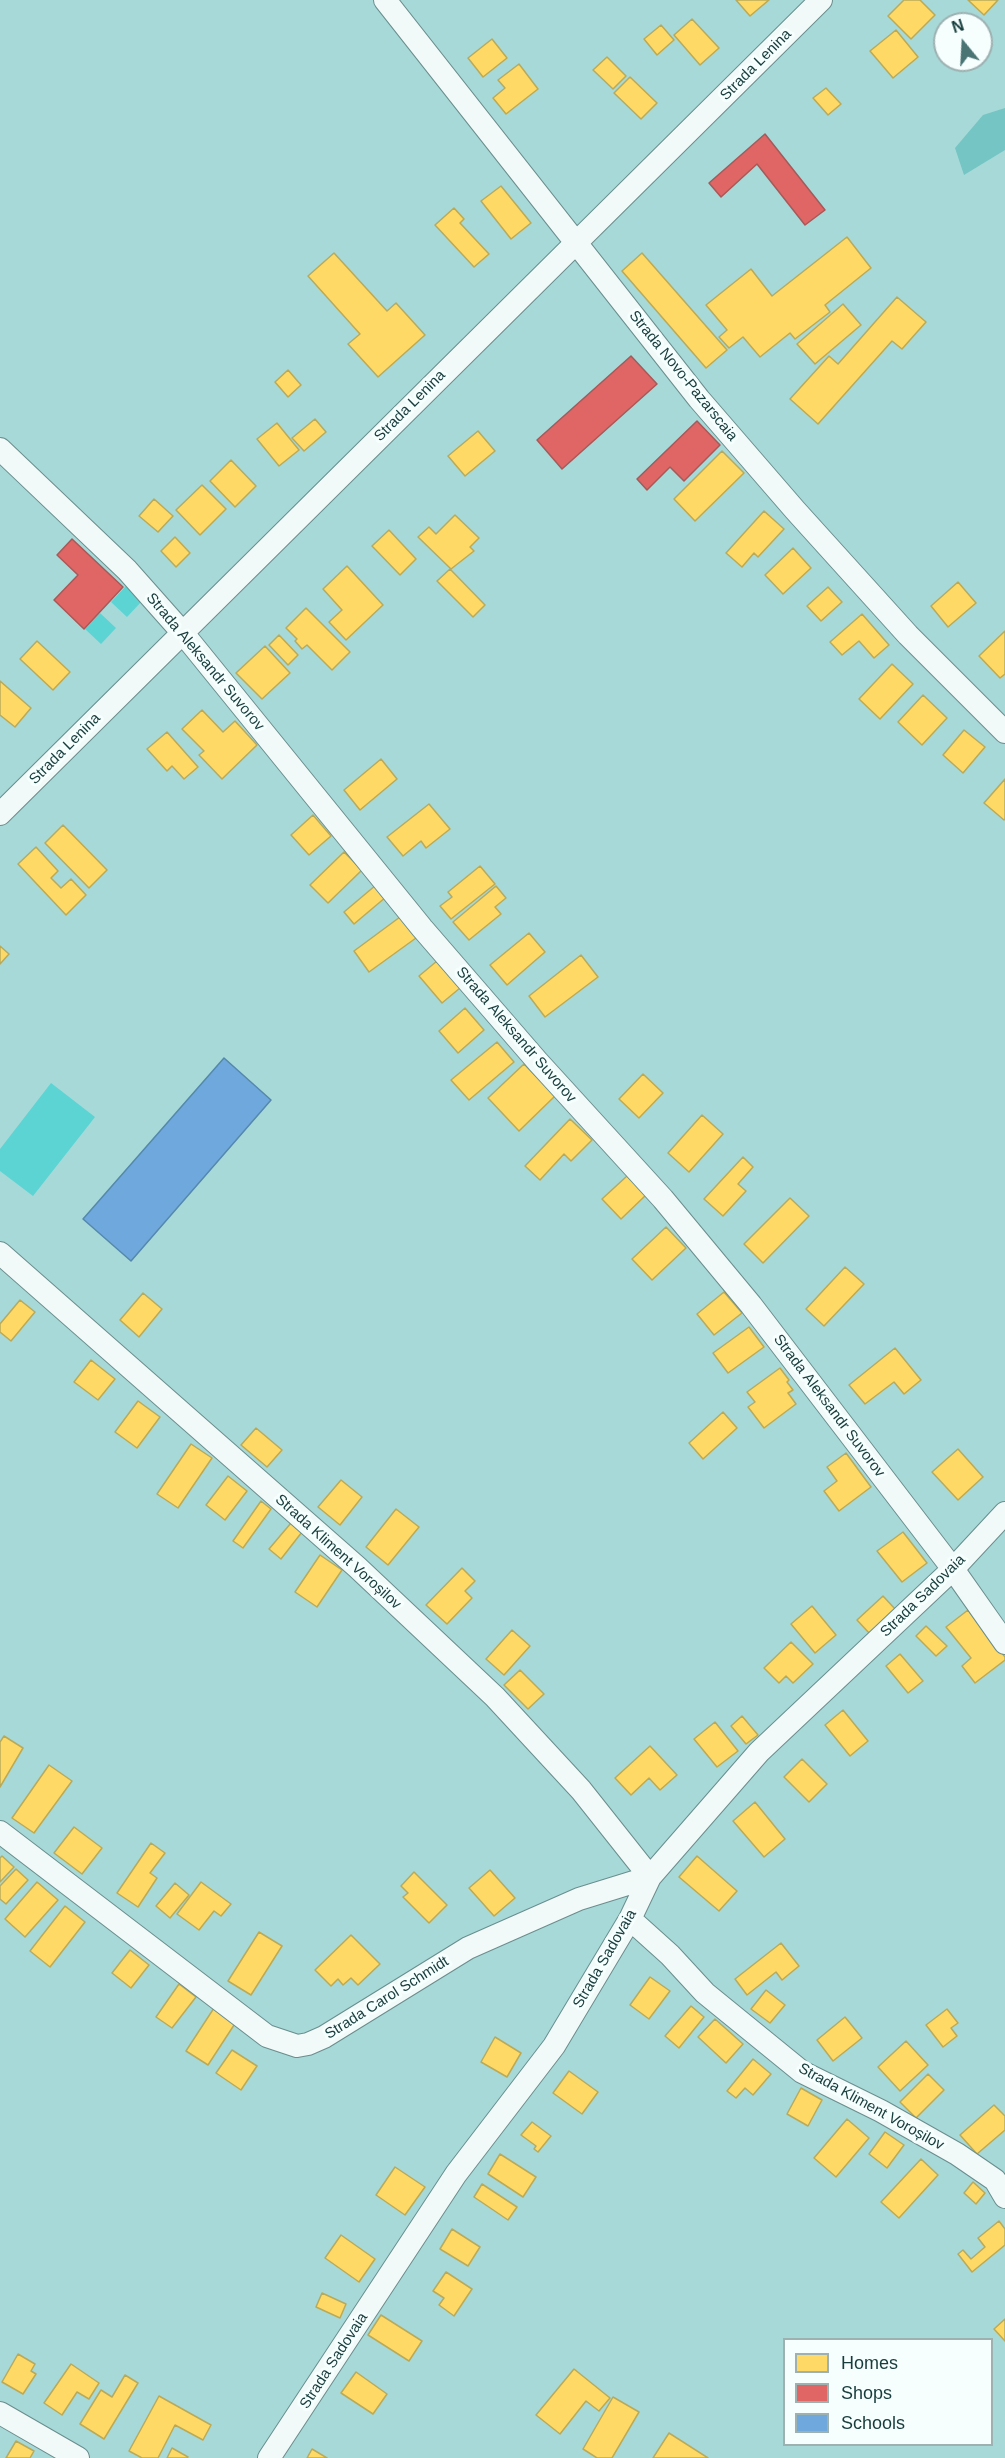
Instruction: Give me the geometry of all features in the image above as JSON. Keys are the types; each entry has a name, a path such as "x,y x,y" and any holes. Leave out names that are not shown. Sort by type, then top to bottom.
{"street":[{"name":"Strada Novo-Pazarscaia","path":"385,0 699,399 908,635 1005,732"},
{"name":"Strada Lenina","path":"0,814 821,0"},
{"name":"Strada Aleksandr Suvorov","path":"0,450 127,570 182,632 422,928 538,1062 663,1198 751,1305 953,1569 1005,1643"},
{"name":"Strada Kliment Voroșilov","path":"0,1253 357,1567 495,1697 581,1791 650,1876"},
{"name":"Strada Sadovaia","path":"269,2458 456,2174 554,2046 630,1919 650,1876 759,1752 953,1569 1005,1513"},
{"name":"Strada Carol Schmidt","path":"0,1832 267,2036 297,2046 324,2037 468,1948 579,1899 650,1876"},
{"name":"Strada Kliment Voroșilov","path":"630,1919 670,1955 705,1993 802,2072 881,2111 957,2154 995,2180 1005,2197"},
{"path":"0,2413 78,2458"}],"shaded area":[{"path":"1005,108 1005,150 964,175 955,148 983,115"},
{"path":"126,586 142,601 127,617 111,602"},
{"path":"100,613 116,628 101,644 85,629"},
{"path":"51,1083 95,1117 33,1196 0,1171 0,1149"}],"building: Homes":[{"path":"736,0 769,0 750,16"},
{"path":"904,0 920,0 933,13 933,17 911,39 888,16"},
{"path":"968,0 998,0 987,12 981,12"},
{"path":"692,19 719,48 700,65 674,35"},
{"path":"661,25 674,40 657,55 644,39"},
{"path":"896,30 918,57 893,78 870,51"},
{"path":"492,39 507,58 483,77 468,58"},
{"path":"607,57 626,76 613,89 593,70"},
{"path":"519,64 538,89 506,114 493,98 505,88 498,80"},
{"path":"630,77 657,103 641,119 614,93"},
{"path":"826,88 841,104 828,115 813,98"},
{"path":"501,186 531,223 511,239 481,201"},
{"path":"454,208 464,219 460,223 489,254 474,267 435,225"},
{"path":"847,237 871,268 825,305 830,312 795,339 790,333 760,357 743,337 729,348 719,337 727,330 706,305 751,269 772,296"},
{"path":"334,253 387,311 396,303 425,335 378,377 348,344 360,334 308,276"},
{"path":"642,253 727,350 706,368 622,271"},
{"path":"897,297 926,322 902,349 892,341 818,424 790,399 829,356 838,364"},
{"path":"843,304 861,325 815,364 797,344"},
{"path":"288,370 301,385 288,397 275,382"},
{"path":"315,419 326,432 304,451 292,438"},
{"path":"277,423 299,450 279,466 257,439"},
{"path":"478,431 495,451 465,476 448,456"},
{"path":"722,451 744,473 695,521 674,499"},
{"path":"231,460 256,486 235,507 210,481"},
{"path":"202,485 226,509 200,535 176,510"},
{"path":"154,499 173,516 158,532 139,516"},
{"path":"764,511 784,529 758,557 754,553 742,567 726,553"},
{"path":"455,515 479,538 470,547 474,551 451,569 418,537 429,527 436,534"},
{"path":"389,530 416,559 400,575 372,546"},
{"path":"175,537 190,553 176,567 161,551"},
{"path":"793,548 811,568 783,594 765,575"},
{"path":"347,566 383,605 346,640 329,622 342,610 323,589"},
{"path":"450,569 485,605 473,617 437,581"},
{"path":"958,582 976,603 948,627 931,606"},
{"path":"828,587 842,602 821,621 807,606"},
{"path":"306,608 350,652 332,670 307,645 302,649 295,641 297,639 286,628"},
{"path":"862,614 889,645 874,658 859,641 842,655 830,642"},
{"path":"1005,631 1005,674 1000,678 979,656"},
{"path":"279,635 298,655 288,665 269,645"},
{"path":"37,641 70,672 53,690 20,659"},
{"path":"265,646 290,673 262,699 236,673"},
{"path":"892,664 913,684 880,719 859,699"},
{"path":"0,681 31,708 15,727 0,715"},
{"path":"923,695 947,718 922,745 898,722"},
{"path":"202,710 223,732 235,721 257,745 222,779 199,755 204,751 182,729"},
{"path":"964,730 985,747 963,773 943,755"},
{"path":"167,732 198,767 184,779 172,766 167,771 147,749"},
{"path":"381,759 397,779 360,810 344,790"},
{"path":"1005,779 1005,819 1004,820 984,803"},
{"path":"429,804 450,829 426,848 421,841 403,856 387,837"},
{"path":"313,815 331,836 309,855 291,835"},
{"path":"63,825 107,870 89,888 45,843"},
{"path":"36,847 58,871 51,878 61,888 71,879 86,895 66,915 18,864"},
{"path":"344,852 362,870 328,903 310,885"},
{"path":"480,866 495,884 451,919 440,906 452,897 448,892"},
{"path":"376,885 386,897 354,924 344,912"},
{"path":"496,886 506,898 495,907 501,914 469,940 453,922"},
{"path":"400,917 416,938 369,972 354,951"},
{"path":"529,933 545,952 507,985 490,965"},
{"path":"0,946 9,954 0,964"},
{"path":"581,955 598,977 545,1017 529,996"},
{"path":"437,961 460,988 442,1003 419,976"},
{"path":"465,1008 484,1030 458,1053 439,1031"},
{"path":"497,1042 514,1062 469,1100 451,1080"},
{"path":"524,1064 555,1096 519,1131 488,1098"},
{"path":"643,1074 663,1093 639,1118 619,1099"},
{"path":"702,1115 723,1134 689,1172 668,1153"},
{"path":"570,1119 592,1140 571,1161 564,1154 540,1180 525,1166"},
{"path":"743,1157 753,1167 738,1184 746,1191 723,1216 704,1199"},
{"path":"627,1176 646,1195 621,1219 602,1199"},
{"path":"790,1198 809,1216 763,1263 744,1244"},
{"path":"666,1227 686,1248 652,1280 632,1259"},
{"path":"845,1267 864,1284 824,1326 806,1309"},
{"path":"724,1292 742,1313 714,1335 697,1314"},
{"path":"143,1293 162,1309 139,1337 120,1320"},
{"path":"20,1300 35,1312 11,1341 0,1332 0,1324"},
{"path":"749,1327 764,1347 728,1373 713,1353"},
{"path":"895,1348 921,1380 904,1394 894,1382 865,1404 849,1385"},
{"path":"91,1360 115,1379 98,1400 74,1382"},
{"path":"780,1368 789,1380 787,1382 793,1390 788,1393 796,1404 764,1428 748,1407 755,1402 747,1392"},
{"path":"138,1401 160,1417 137,1448 115,1432"},
{"path":"723,1412 737,1428 703,1459 689,1443"},
{"path":"256,1428 282,1450 267,1467 241,1445"},
{"path":"191,1444 212,1458 178,1508 157,1494"},
{"path":"958,1449 983,1477 958,1500 932,1472"},
{"path":"846,1453 871,1487 839,1511 824,1491 837,1481 827,1467"},
{"path":"228,1476 247,1491 225,1520 206,1505"},
{"path":"341,1480 362,1497 340,1525 318,1507"},
{"path":"261,1501 271,1509 243,1548 233,1541"},
{"path":"396,1509 419,1527 388,1565 366,1547"},
{"path":"291,1523 302,1532 281,1559 269,1549"},
{"path":"903,1532 927,1563 902,1582 877,1551"},
{"path":"320,1555 342,1570 317,1607 295,1592"},
{"path":"462,1568 475,1581 465,1591 472,1598 447,1624 426,1605"},
{"path":"883,1596 896,1610 870,1634 857,1620"},
{"path":"812,1606 836,1635 815,1653 791,1624"},
{"path":"968,1610 1005,1657 1005,1660 975,1683 962,1666 971,1658 946,1627"},
{"path":"926,1626 947,1646 936,1656 916,1636"},
{"path":"512,1630 530,1646 504,1675 486,1659"},
{"path":"791,1642 813,1664 793,1683 786,1676 779,1683 764,1668"},
{"path":"900,1654 923,1681 908,1693 886,1666"},
{"path":"520,1670 544,1694 528,1709 504,1685"},
{"path":"843,1710 868,1741 850,1756 825,1725"},
{"path":"742,1716 758,1735 746,1744 731,1726"},
{"path":"715,1722 738,1751 717,1767 694,1739"},
{"path":"4,1736 23,1748 0,1787 0,1742"},
{"path":"650,1746 677,1775 660,1790 649,1778 631,1795 615,1778"},
{"path":"802,1759 827,1784 809,1802 784,1777"},
{"path":"49,1765 72,1781 34,1833 12,1818"},
{"path":"755,1802 785,1839 764,1857 733,1821"},
{"path":"74,1827 102,1848 82,1874 54,1853"},
{"path":"151,1843 165,1853 150,1873 157,1878 138,1907 117,1893"},
{"path":"2,1856 14,1867 0,1882 0,1858"},
{"path":"697,1856 737,1891 719,1911 679,1877"},
{"path":"16,1869 28,1880 6,1904 0,1899 0,1886"},
{"path":"490,1870 515,1898 494,1916 469,1888"},
{"path":"414,1872 447,1905 429,1923 403,1897 408,1893 401,1886"},
{"path":"37,1882 58,1900 25,1937 5,1919"},
{"path":"201,1882 231,1904 221,1916 214,1911 199,1930 177,1914"},
{"path":"175,1883 189,1895 170,1918 156,1906"},
{"path":"65,1906 85,1922 50,1967 30,1951"},
{"path":"259,1932 282,1946 251,1995 228,1981"},
{"path":"351,1935 380,1964 358,1985 351,1978 343,1985 338,1979 331,1986 315,1970"},
{"path":"781,1943 799,1966 782,1980 776,1972 747,1995 735,1979"},
{"path":"130,1950 149,1965 131,1988 112,1973"},
{"path":"650,1977 670,1991 649,2019 630,2005"},
{"path":"179,1984 196,1997 172,2028 156,2017"},
{"path":"766,1990 785,2005 770,2023 751,2009"},
{"path":"691,2006 704,2017 679,2048 665,2036"},
{"path":"214,2008 236,2022 208,2065 186,2051"},
{"path":"947,2009 958,2023 951,2028 957,2036 943,2047 926,2025"},
{"path":"845,2017 862,2038 833,2061 817,2040"},
{"path":"715,2019 743,2044 726,2063 698,2037"},
{"path":"495,2037 521,2053 507,2077 481,2062"},
{"path":"906,2041 928,2065 900,2091 878,2067"},
{"path":"232,2050 257,2066 241,2090 216,2073"},
{"path":"753,2059 771,2074 753,2095 745,2088 736,2098 727,2091"},
{"path":"569,2071 598,2092 582,2114 553,2093"},
{"path":"928,2074 944,2090 916,2118 900,2102"},
{"path":"801,2088 822,2100 808,2126 787,2114"},
{"path":"994,2105 1005,2116 1005,2130 977,2154 960,2135"},
{"path":"847,2119 869,2138 836,2177 814,2158"},
{"path":"532,2122 551,2136 538,2152 534,2149 536,2146 521,2135"},
{"path":"885,2132 904,2145 887,2168 869,2154"},
{"path":"500,2154 536,2177 523,2197 488,2174"},
{"path":"921,2159 938,2175 899,2218 881,2202"},
{"path":"395,2167 425,2187 405,2215 376,2195"},
{"path":"973,2182 985,2193 976,2204 964,2193"},
{"path":"482,2184 517,2207 508,2220 474,2197"},
{"path":"999,2221 1005,2229 1005,2245 972,2272 958,2254 963,2250 971,2259 985,2247 978,2238"},
{"path":"452,2229 480,2247 468,2266 440,2249"},
{"path":"341,2235 375,2259 359,2282 325,2258"},
{"path":"446,2272 472,2289 454,2316 439,2305 444,2298 433,2291"},
{"path":"322,2293 346,2304 340,2318 316,2307"},
{"path":"381,2315 422,2341 409,2361 368,2335"},
{"path":"1005,2319 1005,2341 994,2329"},
{"path":"18,2354 35,2364 31,2371 36,2374 23,2394 2,2382"},
{"path":"71,2364 99,2383 89,2399 77,2392 62,2415 44,2403"},
{"path":"574,2369 610,2398 599,2411 586,2401 560,2434 536,2415"},
{"path":"356,2372 387,2394 373,2414 341,2393"},
{"path":"125,2375 138,2383 104,2439 80,2424 101,2390 112,2397"},
{"path":"159,2396 211,2425 203,2440 175,2425 158,2458 142,2458 129,2451"},
{"path":"613,2397 639,2412 612,2458 597,2458 583,2449"},
{"path":"669,2433 708,2458 653,2458"},
{"path":"16,2441 34,2451 30,2458 6,2458"},
{"path":"172,2448 188,2457 167,2458"},
{"path":"312,2449 327,2458 307,2458"}],"building: Shops":[{"path":"765,134 825,210 805,225 757,164 721,197 709,183"},
{"path":"631,356 657,384 562,469 537,440"},
{"path":"697,421 720,445 684,481 670,467 647,490 637,479"},
{"path":"72,539 123,587 84,629 54,600 78,575 57,555"}],"building: Schools":[{"path":"224,1058 271,1100 131,1261 83,1219"}]}
